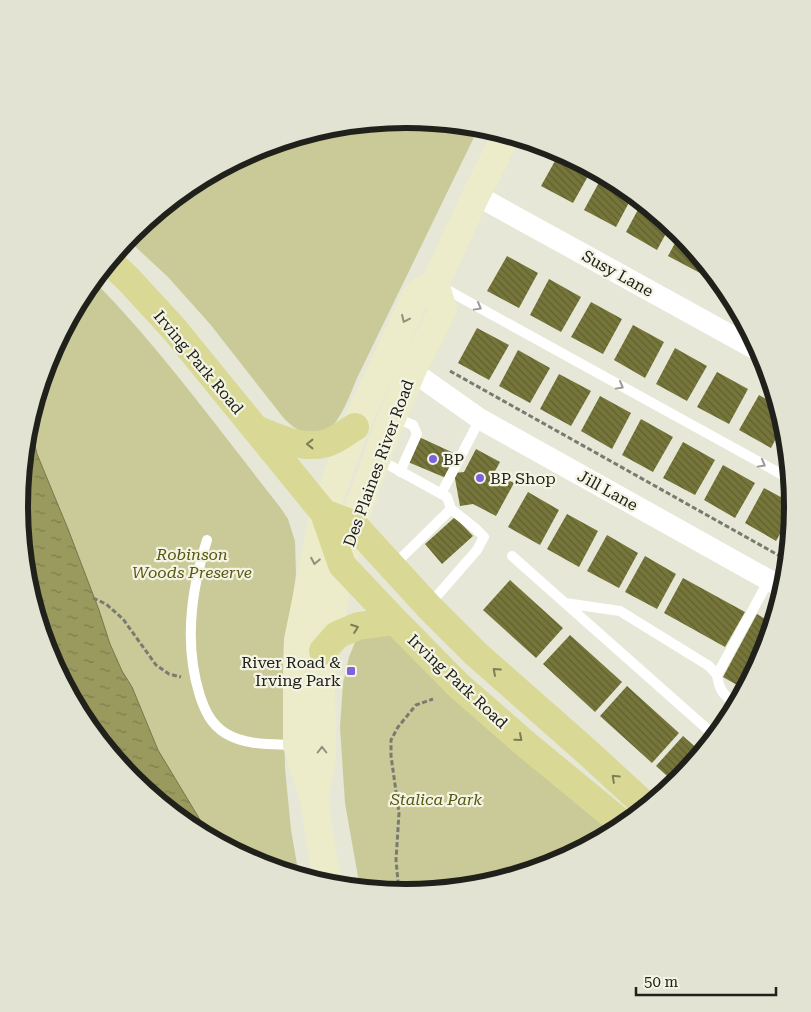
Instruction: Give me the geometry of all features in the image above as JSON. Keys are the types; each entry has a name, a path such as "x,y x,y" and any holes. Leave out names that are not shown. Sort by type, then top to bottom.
{"main road":[{"path":"435,284 503,141"},
{"name":"Irving Park Road","path":"114,266 174,329 324,513 342,565 394,621 466,691 528,746 617,819"},
{"name":"Des Plaines River Road","path":"314,798 322,757 321,676 323,651 342,565 352,524 376,459 412,372 443,309 435,284 417,294 355,427 324,513 298,640 298,745 314,798 322,858 327,876"},
{"path":"253,428 288,442 310,445 328,442 355,427"},
{"name":"Irving Park Road","path":"324,513 352,524 428,606 476,654 641,802"},
{"path":"323,651 337,635 358,626 394,621"}],"street":[{"name":"Susy Lane","path":"476,195 748,345"},
{"name":"Jill Lane","path":"412,372 480,419 775,584"}],"lane":[{"path":"435,284 782,475"},
{"path":"393,417 412,425 416,434 400,472"},
{"path":"441,494 480,419"},
{"path":"376,459 447,497 450,509 484,537 477,550 428,606"},
{"path":"392,567 450,509"},
{"path":"207,540 201,558 196,585 191,645 195,680 204,710 225,733 238,739 256,743 298,745"},
{"path":"512,556 709,731"},
{"path":"717,675 775,586"},
{"path":"566,603 620,612 709,666 717,675 718,684 725,697 730,700"}],"path":[{"path":"445,368 780,556"},
{"path":"93,598 106,604 122,618 156,665 169,674 195,680"},
{"path":"398,884 396,860 399,813 391,756 392,740 398,727 416,705 433,699"}],"green space":[{"path":"406,128 455,131 475,134 342,412 337,421 324,433 315,435 300,431 285,419 210,324 168,277 133,244 175,206 238,167 284,148 332,135 356,131"},
{"name":"Robinson Woods Preserve","path":"99,286 166,362 288,519 295,541 296,574 291,611 284,711 285,768 291,830 298,868 238,845 203,825 158,750 132,687 122,671 110,644 68,529 37,454 34,440 35,432 40,408 56,361 78,317"},
{"name":"Stalica Park","path":"380,630 393,637 606,826 573,845 550,855 527,864 479,877 455,881 406,884 359,881 345,803 340,727 343,683 349,657 356,640"}],"water":[{"path":"34,440 37,454 68,529 110,644 122,671 132,687 158,750 203,825 175,806 156,790 121,755 91,716 66,673 56,651 40,604 28,531 28,481"}],"building":[{"path":"556,160 588,176 573,203 541,186"},
{"path":"599,182 630,201 616,227 584,210"},
{"path":"639,208 666,233 657,250 626,232"},
{"path":"676,242 701,271 700,273 668,256"},
{"path":"507,256 538,273 519,308 487,291"},
{"path":"549,279 581,297 561,332 530,315"},
{"path":"591,302 622,319 603,354 571,337"},
{"path":"633,325 664,342 645,378 614,360"},
{"path":"477,328 509,345 489,380 458,363"},
{"path":"675,348 707,366 687,401 656,384"},
{"path":"518,350 550,368 530,403 499,386"},
{"path":"717,372 748,389 729,424 697,407"},
{"path":"559,374 591,391 571,426 540,409"},
{"path":"759,395 768,400 777,437 771,448 739,430"},
{"path":"600,396 631,413 612,449 581,431"},
{"path":"641,419 673,437 653,472 622,455"},
{"name":"BP","path":"419,437 458,455 446,478 408,462"},
{"path":"683,442 715,460 695,495 663,478"},
{"name":"BP Shop","path":"476,449 500,462 494,473 514,483 496,516 473,504 460,506 454,473 464,472"},
{"path":"723,465 755,483 735,518 704,500"},
{"path":"764,488 784,499 783,529 776,541 745,523"},
{"path":"528,492 559,510 540,545 508,527"},
{"path":"567,514 598,531 579,567 547,549"},
{"name":"BP","path":"455,517 473,536 442,564 425,544"},
{"path":"607,535 638,553 619,588 587,571"},
{"path":"645,556 676,574 657,609 625,592"},
{"path":"683,578 745,612 725,647 664,613"},
{"path":"510,580 563,628 536,658 483,610"},
{"path":"757,614 766,619 755,651 738,686 723,677"},
{"path":"570,635 622,682 595,712 543,664"},
{"path":"627,686 679,733 652,763 600,716"},
{"path":"683,736 696,747 669,777 656,766"}],"place":[{"name":"BP","path":"433,459"},
{"name":"BP Shop","path":"480,478"},
{"name":"River Road & Irving Park","path":"351,671"}]}
